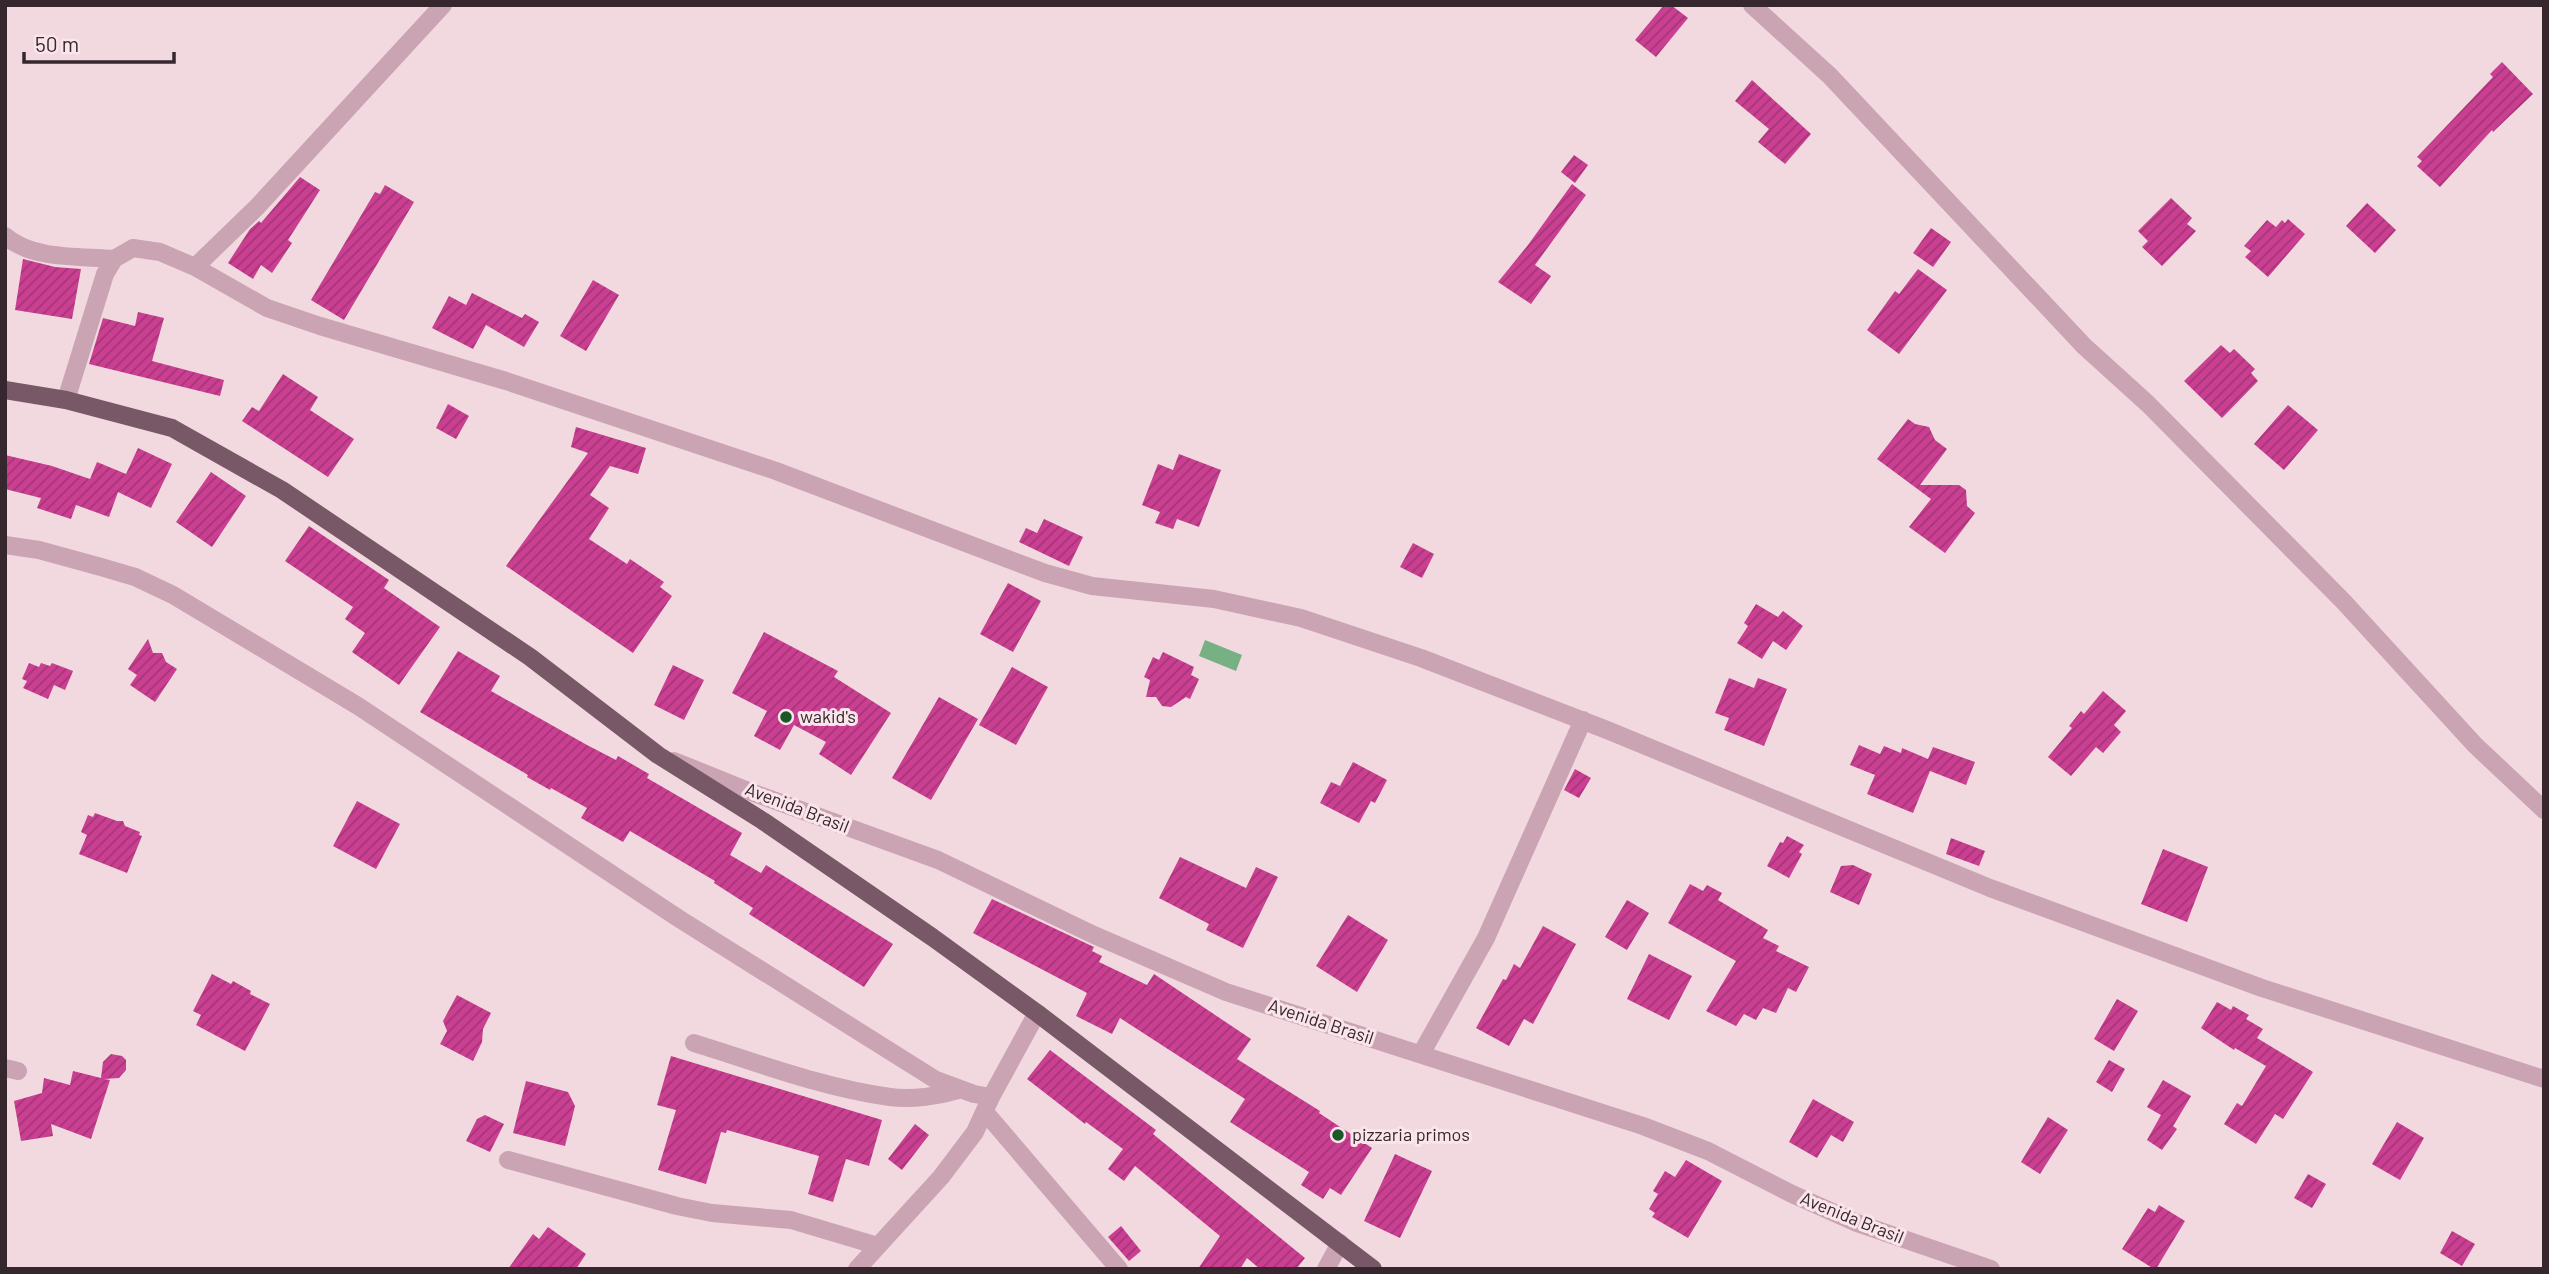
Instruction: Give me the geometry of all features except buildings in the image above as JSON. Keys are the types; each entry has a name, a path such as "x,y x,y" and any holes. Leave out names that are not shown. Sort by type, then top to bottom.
{"main road":[{"path":"5,390 66,400 172,428 282,489 530,657 658,755 843,875 1037,1013 1373,1269"}],"street":[{"path":"195,267 257,207 443,5"},
{"path":"1752,5 1830,76 2084,346 2148,404 2343,601 2475,745 2544,810"},
{"path":"5,236 15,244 44,254 114,259"},
{"path":"66,400 105,274 114,259 133,248 160,252 195,267 267,308 506,382 776,471 1045,573 1092,586 1214,599 1301,618 1421,658 1583,720 1990,888 2262,988 2544,1079"},
{"path":"5,545 74,559 135,577 184,601 358,706 678,918 901,1059 936,1080 988,1105 1119,1269"},
{"path":"1421,1054 1486,938 1583,720"},
{"name":"Avenida Brasil","path":"658,755 938,860 1094,934 1226,992 1643,1126 1708,1151 1792,1194 1857,1223 1991,1269"},
{"path":"857,1269 941,1177 975,1132 1037,1013"},
{"path":"694,1043 830,1084 893,1098 960,1090"},
{"path":"508,1160 677,1206 725,1215 791,1220 878,1246"},
{"path":"1326,1269 1340,1243"}],"shaded area":[{"path":"1205,640 1242,655 1236,671 1199,656"}],"place":[{"name":"wakid's","path":"786,717"},
{"name":"pizzaria primos","path":"1338,1135"}]}
